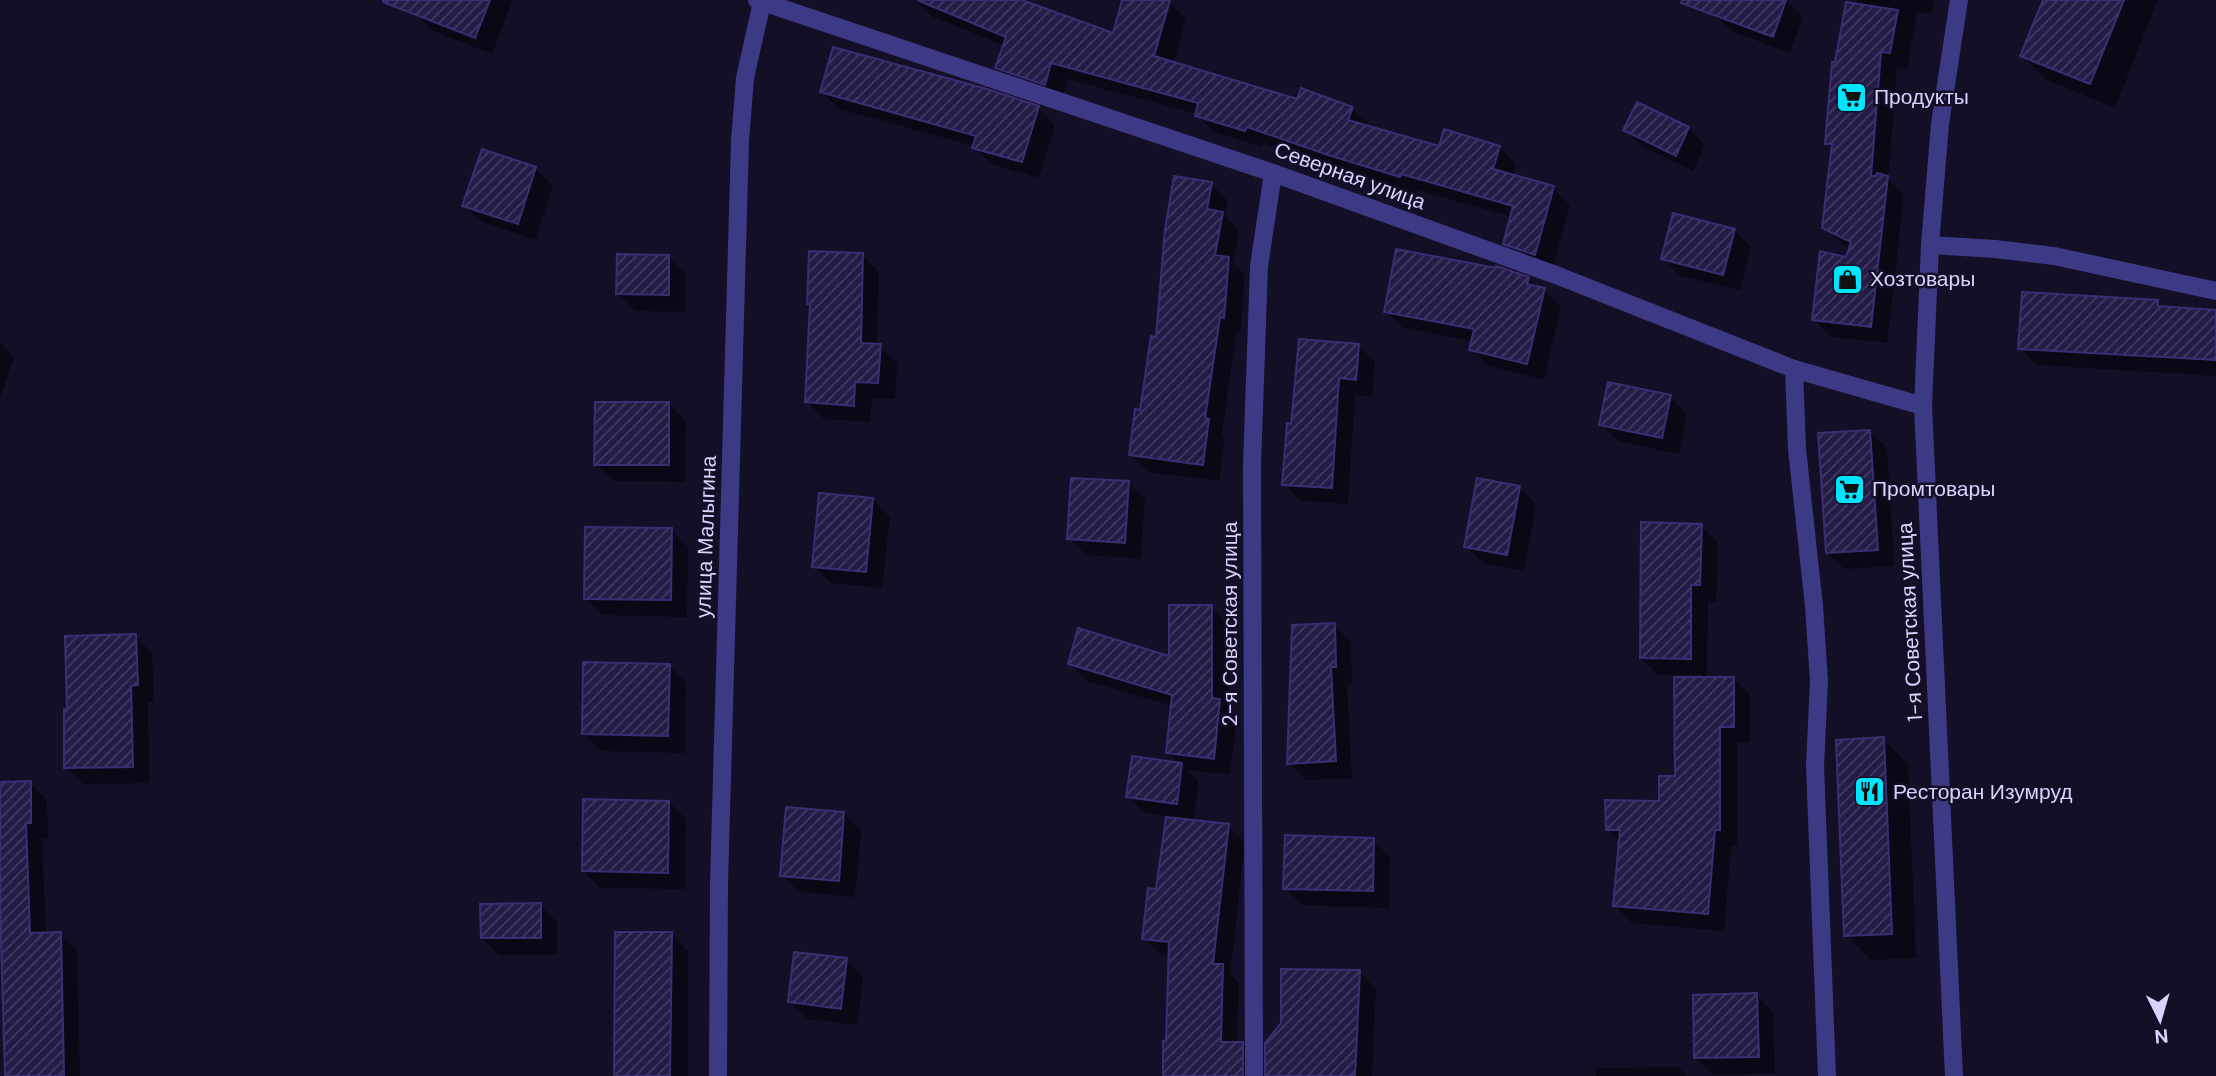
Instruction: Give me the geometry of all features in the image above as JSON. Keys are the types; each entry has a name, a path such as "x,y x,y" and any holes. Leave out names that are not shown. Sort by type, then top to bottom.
{"street":[{"name":"1-я Советская улица","path":"1954,1076 1923,405 1930,244 1940,124 1959,0"},
{"name":"Северная улица","path":"759,1 1273,173 1556,275 1794,369 1923,405"},
{"name":"улица Малыгина","path":"718,1076 719,884 740,141 745,78 759,1"},
{"name":"2-я Советская улица","path":"1254,1076 1252,465 1259,266 1273,173"},
{"path":"1930,244 2054,256 2216,291"},
{"path":"1794,369 1797,449 1814,606 1819,681 1815,766 1827,1076"}],"building":[{"path":"383,0 490,0 475,38"},
{"path":"917,0 1022,0 1113,33 1122,0 1170,0 1154,56 1297,99 1301,88 1353,107 1348,120 1439,146 1444,129 1500,146 1493,169 1554,186 1535,255 1503,244 1513,206 1401,174 1400,177 1247,127 1245,131 1195,116 1198,103 1051,63 1045,85 995,68 1006,37"},
{"path":"1682,0 1786,0 1773,37 1681,3"},
{"path":"2043,0 2124,0 2090,84 2020,56"},
{"path":"1846,2 1898,10 1890,53 1881,52 1871,176 1876,176 1877,173 1888,176 1871,327 1812,320 1820,251 1846,257 1851,242 1822,228 1832,144 1825,144 1832,62 1835,62"},
{"path":"833,47 1039,106 1022,162 972,148 976,136 820,92"},
{"path":"1637,102 1689,127 1676,156 1623,130"},
{"path":"482,149 536,167 518,224 462,206"},
{"path":"1174,176 1212,182 1207,209 1223,212 1215,255 1229,257 1224,318 1220,317 1205,418 1209,419 1203,465 1129,455 1135,409 1140,410 1151,336 1156,337 1165,229"},
{"path":"1673,213 1735,229 1723,275 1661,259"},
{"path":"1396,249 1496,266 1529,277 1527,284 1545,288 1527,364 1469,350 1474,329 1384,312"},
{"path":"809,251 863,253 861,343 881,344 878,383 855,382 854,406 805,402 810,304 807,304"},
{"path":"617,254 669,255 669,295 616,294"},
{"path":"2022,292 2158,300 2158,306 2216,310 2216,360 2018,349"},
{"path":"1299,339 1359,344 1356,380 1339,378 1332,488 1282,485 1287,423 1291,424"},
{"path":"1608,382 1671,395 1662,438 1599,425"},
{"path":"595,402 669,402 669,465 594,465"},
{"path":"1870,430 1878,550 1826,553 1818,433"},
{"path":"1071,478 1129,481 1125,543 1067,539"},
{"path":"1477,478 1520,486 1507,555 1464,547"},
{"path":"819,493 873,498 866,572 812,567"},
{"path":"1641,522 1702,524 1700,585 1691,585 1691,659 1640,658"},
{"path":"585,527 672,528 671,600 584,599"},
{"path":"1169,605 1212,605 1212,698 1220,699 1214,759 1166,753 1172,695 1068,664 1078,628 1169,656"},
{"path":"1335,623 1336,667 1331,667 1336,761 1287,764 1292,625"},
{"path":"136,634 138,685 131,686 133,767 64,768 64,709 67,709 65,636"},
{"path":"583,662 670,664 668,736 582,734"},
{"path":"1674,677 1734,677 1734,727 1720,727 1720,830 1715,830 1708,914 1613,906 1620,830 1606,830 1605,800 1659,801 1659,776 1675,776"},
{"path":"1884,737 1892,934 1844,936 1836,740"},
{"path":"1132,756 1182,763 1177,804 1126,797"},
{"path":"31,781 31,823 26,823 30,933 61,932 64,1076 5,1076 0,906 0,782"},
{"path":"583,799 669,801 668,873 582,871"},
{"path":"786,807 844,812 839,881 780,876"},
{"path":"1166,817 1229,824 1213,964 1223,964 1221,1042 1243,1042 1243,1076 1163,1076 1169,942 1142,939 1148,888 1156,889"},
{"path":"1285,835 1374,838 1373,891 1283,889"},
{"path":"541,903 541,938 481,938 480,904"},
{"path":"615,932 672,932 670,1076 614,1076"},
{"path":"794,952 847,958 841,1009 788,1002"},
{"path":"1281,969 1360,970 1355,1076 1265,1076 1265,1043 1281,1023"},
{"path":"1757,993 1759,1057 1694,1058 1693,995"}],"place":[{"name":"Продукты","path":"1851,97"},
{"name":"Хозтовары","path":"1847,279"},
{"name":"Промтовары","path":"1849,489"},
{"name":"Ресторан Изумруд","path":"1870,792"}]}
